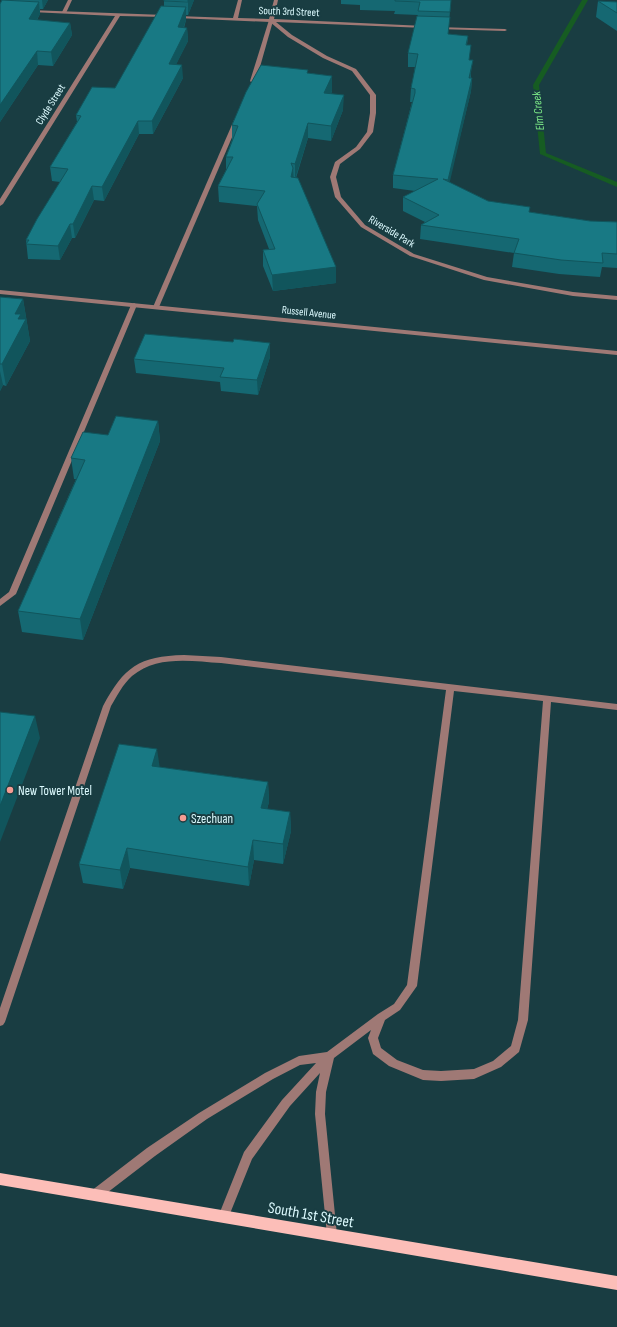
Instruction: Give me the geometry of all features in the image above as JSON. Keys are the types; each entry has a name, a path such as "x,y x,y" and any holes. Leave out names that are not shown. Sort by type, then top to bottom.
{"main road":[{"name":"South 1st Street","path":"0,1179 617,1283"}],"street":[{"path":"64,12 70,0"},
{"path":"235,19 240,0"},
{"path":"250,88 256,74 276,0"},
{"name":"South 3rd Street","path":"24,11 505,30"},
{"name":"Clyde Street","path":"0,204 118,15"},
{"name":"Riverside Park","path":"271,21 290,36 325,57 354,70 373,95 373,113 370,132 358,148 337,163 333,178 338,197 362,226 412,255 486,279 573,294 617,298"},
{"path":"156,307 238,118"},
{"name":"Russell Avenue","path":"0,292 617,353"},
{"path":"0,603 12,594 134,305"},
{"path":"0,1022 107,706 114,691 133,669 147,662 172,658 221,660 617,707"},
{"path":"223,1217 248,1156 286,1103 329,1056 396,1007 412,986 450,687"},
{"path":"381,1017 373,1038 377,1051 393,1063 423,1075 441,1076 474,1074 497,1064 515,1049 523,1020 547,698"},
{"path":"95,1195 151,1152 197,1120 269,1076 299,1061 329,1056"},
{"path":"329,1056 321,1092 320,1114 332,1235"}],"building":[{"path":"2,0 39,2 29,19 70,23 51,52 37,51 0,105 0,4"},
{"path":"188,0 188,2 164,1"},
{"path":"395,0 451,0 450,12 418,11 420,2"},
{"path":"598,1 617,2 617,13"},
{"path":"161,6 186,7 178,27 187,28 169,64 182,65 152,121 138,121 102,187 92,186 73,224 70,224 58,246 26,244 29,240 26,240 37,219 68,169 50,167 81,116 76,115 92,87 115,88"},
{"path":"417,16 450,17 448,34 468,36 466,45 471,45 469,60 473,60 469,78 472,78 448,180 443,179 488,201 530,207 529,212 590,221 617,222 617,254 602,253 603,263 561,260 514,253 519,239 421,225 439,215 403,197 438,179 393,175 415,93 415,89 411,88 418,54 408,53"},
{"path":"261,65 308,70 307,73 332,76 324,93 344,95 331,126 308,123 295,164 291,163 293,168 291,177 298,178 336,267 272,275 263,250 275,249 257,204 265,191 218,186 233,157 226,157 238,126 232,125 246,92"},
{"path":"0,297 23,299 15,314 21,314 18,319 26,319 2,364 0,364"},
{"path":"145,334 233,342 234,339 270,343 257,380 220,377 224,368 134,359"},
{"path":"116,416 158,421 80,619 18,611 85,460 71,458 83,432 108,435"},
{"path":"0,712 35,716 0,806"},
{"name":"Szechuan","path":"119,744 157,749 152,766 268,782 261,808 290,812 283,844 253,840 248,867 127,848 120,870 79,864"}],"waterway":[{"name":"Elm Creek","path":"585,0 536,85 543,154 617,185"}],"place":[{"name":"New Tower Motel","path":"10,790"},
{"name":"Szechuan","path":"183,818"}]}
